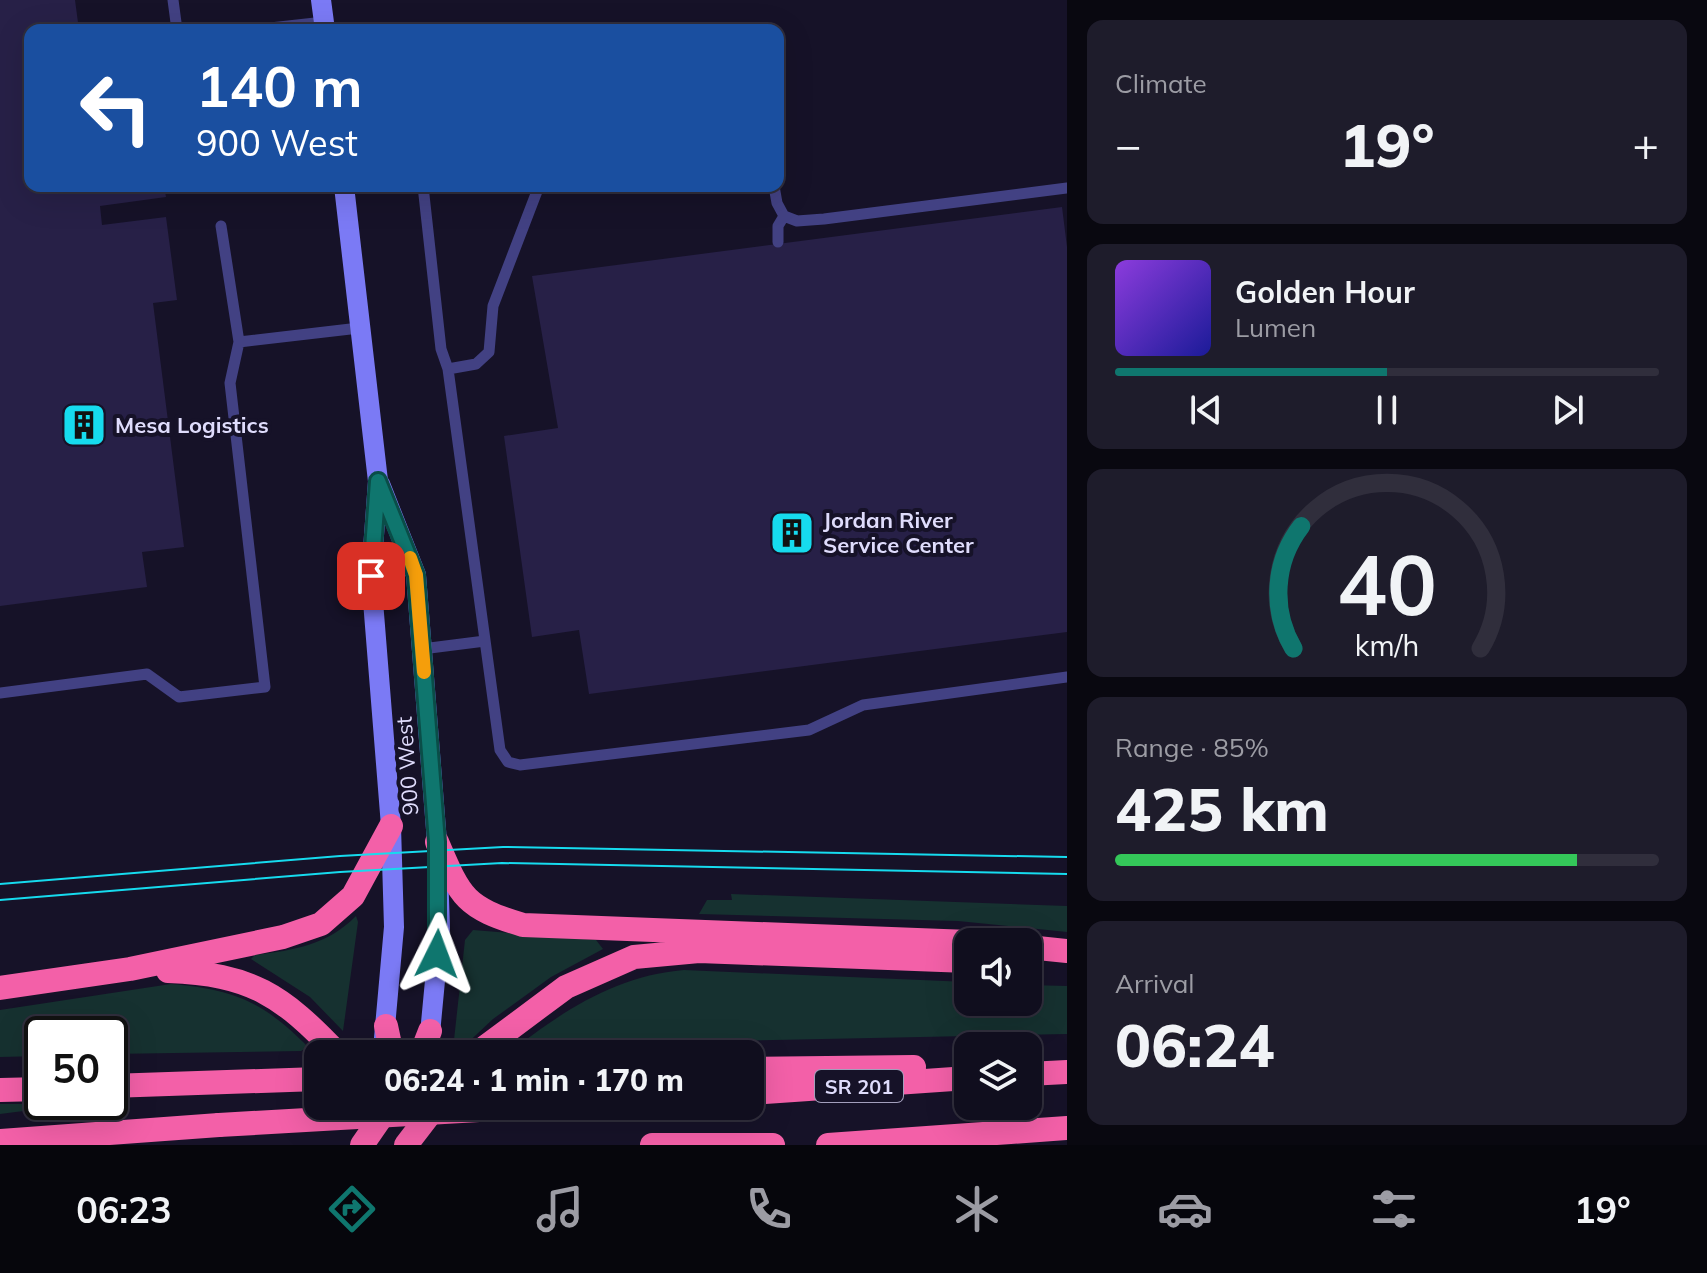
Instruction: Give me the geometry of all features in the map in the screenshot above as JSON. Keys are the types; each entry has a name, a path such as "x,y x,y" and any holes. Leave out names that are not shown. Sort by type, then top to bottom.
{"highway":[{"path":"0,988 130,969 283,937 321,924 353,896 371,869 391,826"},
{"path":"437,842 455,886 482,912 523,925 954,941"},
{"path":"1042,948 1067,951"},
{"path":"495,1040 566,987 634,957 699,951 954,960"},
{"path":"1042,961 1067,962"},
{"path":"130,969 217,973 257,987 304,1019 324,1040"},
{"path":"386,1026 389,1040"},
{"path":"1042,1066 1067,1065"},
{"path":"764,1069 954,1066"},
{"path":"1042,1073 1067,1072"},
{"path":"128,1085 304,1079"},
{"name":"SR 201","path":"764,1092 954,1079"},
{"path":"0,1090 24,1089"},
{"path":"0,1141 306,1120"},
{"path":"365,1120 369,1141"},
{"path":"369,1141 381,1120"},
{"path":"409,1120 414,1142"},
{"path":"414,1142 427,1120"},
{"path":"828,1145 1067,1128"},
{"path":"652,1145 773,1145"}],"main road":[{"path":"321,0 325,24"},
{"name":"900 West","path":"345,192 378,481 371,576 391,826 394,927 384,1040"},
{"name":"900 West","path":"378,481 416,575 437,842 440,928 427,1040"},
{"path":"369,1141 372,1120"},
{"path":"414,1142 418,1120"}],"lane":[{"path":"173,0 176,24"},
{"path":"775,192 784,216 797,221 1067,188"},
{"path":"424,192 441,349 448,369 500,750 504,759 520,765 809,730 863,705 1067,677"},
{"path":"448,369 476,364 489,352 493,306 537,192"},
{"path":"778,242 778,226 784,216"},
{"path":"0,693 147,674 179,697 265,687 230,383 239,342 221,226"},
{"path":"239,342 359,328"},
{"path":"422,649 485,641"}],"green space":[{"path":"731,894 1067,906 1067,932 958,921 699,914 707,900 732,900"},
{"path":"356,916 358,922 343,1031 310,997 251,959 255,955 322,940"},
{"path":"473,930 596,940 603,949 551,977 493,1019 471,1040 454,1040 465,940"},
{"path":"684,970 954,981 954,1016 1042,1016 1042,985 1067,986 1067,1034 954,1032 954,1036 764,1040 526,1040 599,994 661,973"},
{"path":"171,984 193,986 230,994 262,1009 304,1043 304,1049 128,1054 128,1016 24,1016 24,1056 0,1057 0,1010"},
{"path":"0,1104 24,1104 24,1111 0,1114"}],"building":[{"name":"Mesa Logistics","path":"0,0 75,0 78,24 24,24 24,192 165,192 166,197 100,206 102,225 166,217 177,300 153,303 184,547 142,552 147,587 0,606"},
{"name":"Jordan River Service Center","path":"1062,207 1067,247 1067,632 589,694 579,630 532,637 504,436 558,428 532,276"}],"tram line":[{"path":"0,884 340,856 503,847 1067,857"},
{"path":"0,900 340,872 502,863 1067,874"}],"slow traffic":[{"path":"410,558 416,575 424,672"}],"place":[{"name":"Mesa Logistics","path":"84,425"},
{"name":"Jordan River Service Center","path":"792,533"}],"route":[{"path":"371,576 378,481 416,575 437,842 440,928 437,954"}]}
